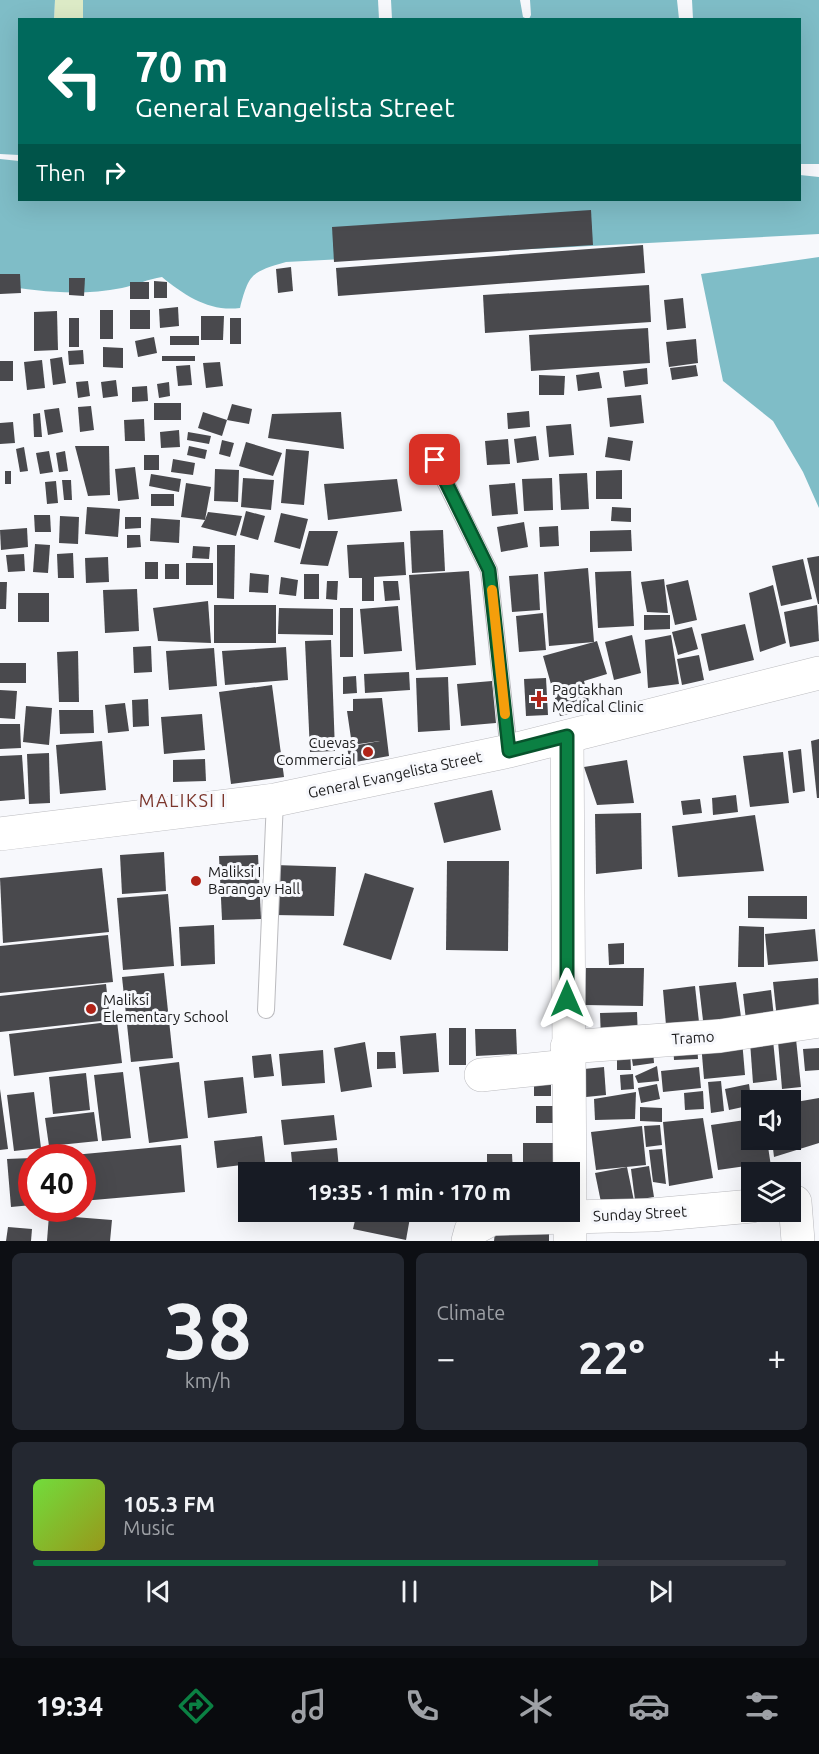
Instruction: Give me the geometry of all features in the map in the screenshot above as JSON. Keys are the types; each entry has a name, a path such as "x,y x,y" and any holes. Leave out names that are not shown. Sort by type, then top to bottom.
{"street":[{"name":"General Evangelista Street","path":"0,834 275,800 509,751 819,673"},
{"path":"567,736 569,1162"},
{"name":"Tramo","path":"481,1075 567,1057 819,1021"},
{"path":"798,1241 802,1201"},
{"name":"Sunday Street","path":"580,1219 741,1207"},
{"name":"Sunday Street","path":"468,1241 471,1230 486,1222"}],"lane":[{"path":"435,460 489,570 509,751"},
{"path":"266,1010 275,800"}],"green space":[{"path":"55,0 83,0 83,18 54,18"}],"water":[{"path":"0,0 55,0 54,18 18,18 18,155 0,154"},
{"path":"83,0 378,0 379,18 83,18"},
{"path":"391,0 520,0 525,18 392,18"},
{"path":"530,0 677,0 679,18 530,18"},
{"path":"692,0 819,0 819,164 801,164 801,18 693,18"},
{"path":"0,159 18,161 18,201 801,201 801,175 819,177 819,234 286,262 266,268 254,276 246,287 240,308 229,309 198,301 162,277 122,288 91,292 30,290 0,285"},
{"path":"819,257 819,508 803,472 773,421 723,381 701,274"}],"building":[{"path":"591,210 593,245 334,262 332,227"},
{"path":"643,245 645,273 338,296 336,268"},
{"path":"291,267 293,291 278,293 276,269"},
{"path":"0,274 20,274 21,293 0,294"},
{"path":"69,278 85,278 84,296 69,295"},
{"path":"154,281 167,282 167,298 154,298"},
{"path":"130,282 149,282 149,299 130,299"},
{"path":"649,285 651,322 485,333 483,295"},
{"path":"683,298 686,328 667,330 664,300"},
{"path":"178,307 179,326 160,328 159,309"},
{"path":"100,310 113,310 113,339 100,339"},
{"path":"130,310 150,310 150,329 130,329"},
{"path":"57,311 58,350 34,351 34,312"},
{"path":"201,316 224,316 223,340 201,340"},
{"path":"69,318 79,318 79,347 69,347"},
{"path":"230,318 241,318 241,344 230,344"},
{"path":"648,328 650,363 531,371 529,335"},
{"path":"170,336 199,336 199,345 170,345"},
{"path":"154,337 157,353 138,357 135,341"},
{"path":"696,339 698,363 669,367 666,342"},
{"path":"103,347 123,348 123,368 103,367"},
{"path":"83,350 84,364 69,365 68,351"},
{"path":"162,356 195,356 195,361 162,361"},
{"path":"62,357 66,383 53,385 50,359"},
{"path":"42,360 45,388 27,390 24,362"},
{"path":"0,361 13,361 13,381 0,381"},
{"path":"220,362 223,386 206,388 203,363"},
{"path":"190,365 192,385 178,386 176,366"},
{"path":"696,365 698,376 672,380 670,368"},
{"path":"647,368 648,384 625,387 623,371"},
{"path":"599,372 602,388 578,391 576,375"},
{"path":"539,375 565,376 564,395 539,395"},
{"path":"116,380 118,396 103,398 101,382"},
{"path":"88,381 90,396 78,398 76,382"},
{"path":"169,382 170,396 159,398 157,384"},
{"path":"147,386 148,401 132,402 132,387"},
{"path":"641,395 644,423 610,427 607,398"},
{"path":"154,403 181,403 181,420 154,420"},
{"path":"232,404 252,409 249,424 227,420"},
{"path":"91,406 94,430 80,432 78,407"},
{"path":"59,408 63,432 48,435 44,410"},
{"path":"529,411 530,427 508,429 507,413"},
{"path":"203,412 227,420 222,436 198,428"},
{"path":"341,412 344,449 268,438 272,414"},
{"path":"40,413 42,437 34,437 33,414"},
{"path":"144,419 145,441 125,441 124,420"},
{"path":"13,422 15,443 0,444 0,423"},
{"path":"571,424 574,455 549,457 546,426"},
{"path":"179,430 180,447 161,448 160,432"},
{"path":"188,432 211,436 209,444 187,440"},
{"path":"536,436 539,460 517,463 514,439"},
{"path":"608,437 633,441 630,461 605,457"},
{"path":"508,439 510,464 487,465 485,441"},
{"path":"222,440 234,443 230,457 219,454"},
{"path":"246,442 282,453 273,476 239,466"},
{"path":"75,446 109,446 110,495 88,496"},
{"path":"189,446 207,450 205,459 187,455"},
{"path":"24,447 28,471 20,472 16,449"},
{"path":"286,449 309,451 304,505 281,503"},
{"path":"49,451 53,472 40,474 36,453"},
{"path":"65,451 68,471 59,472 56,453"},
{"path":"144,455 159,455 159,470 144,470"},
{"path":"173,459 195,463 193,475 171,472"},
{"path":"135,467 139,499 118,501 115,469"},
{"path":"215,469 239,470 238,502 214,501"},
{"path":"622,470 622,499 596,499 596,471"},
{"path":"5,471 11,471 11,484 5,484"},
{"path":"587,473 589,509 561,510 559,474"},
{"path":"151,474 181,479 179,492 149,486"},
{"path":"243,478 274,480 271,510 241,507"},
{"path":"552,478 553,510 524,511 522,479"},
{"path":"397,479 402,511 328,520 324,484"},
{"path":"62,480 71,480 72,500 64,500"},
{"path":"56,481 58,503 47,504 45,482"},
{"path":"186,483 211,487 205,520 181,517"},
{"path":"515,483 518,514 492,516 489,485"},
{"path":"151,494 174,494 174,506 151,506"},
{"path":"87,507 120,509 118,537 85,534"},
{"path":"612,507 631,508 631,522 611,521"},
{"path":"246,511 265,516 258,540 240,535"},
{"path":"208,512 242,516 236,536 201,527"},
{"path":"281,513 308,519 300,549 274,542"},
{"path":"34,515 50,515 51,532 35,532"},
{"path":"60,516 79,517 78,544 59,543"},
{"path":"125,517 141,517 141,528 125,529"},
{"path":"151,518 180,520 179,543 150,541"},
{"path":"524,522 528,547 501,552 497,527"},
{"path":"558,526 559,546 540,547 539,527"},
{"path":"27,528 28,547 1,550 0,530"},
{"path":"443,530 445,571 412,573 410,531"},
{"path":"631,530 632,551 590,552 590,531"},
{"path":"309,531 338,531 328,566 300,564"},
{"path":"127,535 140,535 141,547 127,548"},
{"path":"404,542 406,575 374,577 374,601 362,601 362,578 349,578 347,545"},
{"path":"35,544 50,545 48,573 33,572"},
{"path":"217,545 235,545 234,599 217,598"},
{"path":"193,546 210,547 209,559 192,558"},
{"path":"73,553 74,578 58,578 57,554"},
{"path":"24,554 25,571 8,572 6,555"},
{"path":"819,556 819,604 818,604 807,558"},
{"path":"108,557 109,582 86,583 85,558"},
{"path":"803,559 812,599 781,606 772,566"},
{"path":"145,562 158,562 158,579 145,579"},
{"path":"186,563 213,563 213,585 186,585"},
{"path":"165,564 179,564 179,579 165,579"},
{"path":"588,568 594,642 549,646 544,572"},
{"path":"469,571 476,665 416,670 409,575"},
{"path":"631,571 634,626 598,628 595,572"},
{"path":"250,573 269,575 268,593 249,592"},
{"path":"304,574 319,574 319,599 304,599"},
{"path":"538,574 540,610 512,612 509,576"},
{"path":"281,577 298,580 296,596 279,594"},
{"path":"664,579 668,613 647,612 641,582"},
{"path":"688,580 697,620 675,625 666,585"},
{"path":"327,581 338,581 337,600 326,599"},
{"path":"383,581 398,581 400,600 385,601"},
{"path":"0,582 7,582 6,609 0,609"},
{"path":"773,585 786,643 760,652 749,593"},
{"path":"137,589 139,631 105,633 103,590"},
{"path":"18,593 49,593 49,622 18,622"},
{"path":"208,601 211,643 158,641 153,608"},
{"path":"214,605 276,605 276,643 214,643"},
{"path":"817,605 819,641 790,647 784,612"},
{"path":"398,606 402,651 364,654 360,609"},
{"path":"279,608 333,609 333,635 278,634"},
{"path":"340,608 353,608 353,657 340,657"},
{"path":"543,613 546,650 519,652 516,616"},
{"path":"644,615 670,615 670,629 644,630"},
{"path":"745,624 754,660 709,671 701,634"},
{"path":"692,627 698,649 678,655 672,632"},
{"path":"632,635 641,673 614,680 605,642"},
{"path":"671,635 679,684 648,688 645,640"},
{"path":"331,640 335,751 310,752 305,641"},
{"path":"597,641 607,674 584,681 591,709 560,716 543,656"},
{"path":"151,646 152,672 134,673 133,647"},
{"path":"286,647 288,680 225,685 222,651"},
{"path":"214,648 217,686 169,690 166,651"},
{"path":"78,651 79,702 59,702 57,652"},
{"path":"699,655 704,680 682,685 677,659"},
{"path":"0,663 26,663 26,683 0,683"},
{"path":"409,672 410,690 365,693 364,674"},
{"path":"356,676 357,693 343,694 343,677"},
{"path":"448,677 450,730 418,732 416,678"},
{"path":"546,678 548,715 526,716 524,679"},
{"path":"492,681 496,723 461,726 457,684"},
{"path":"272,685 284,777 231,784 219,692"},
{"path":"0,690 17,691 15,719 0,718"},
{"path":"382,698 389,756 350,763 347,747 380,741 352,745 347,711 353,711 353,699"},
{"path":"148,699 149,726 133,727 132,700"},
{"path":"125,703 129,731 108,733 105,705"},
{"path":"26,706 52,708 49,745 23,742"},
{"path":"59,710 93,710 94,733 60,734"},
{"path":"202,714 205,750 164,754 161,717"},
{"path":"0,724 20,724 21,748 0,749"},
{"path":"819,739 819,798 817,798 811,741"},
{"path":"102,741 106,790 60,794 56,745"},
{"path":"801,749 805,791 793,793 788,751"},
{"path":"783,752 789,803 750,807 743,756"},
{"path":"49,753 50,803 29,804 27,754"},
{"path":"22,755 25,799 0,801 0,756"},
{"path":"205,759 206,781 173,782 173,760"},
{"path":"627,760 634,803 597,805 584,767"},
{"path":"492,790 501,830 444,843 434,803"},
{"path":"736,795 738,812 713,815 712,798"},
{"path":"700,799 702,813 683,815 681,801"},
{"path":"641,813 642,869 596,874 595,814"},
{"path":"755,815 764,871 678,877 672,826"},
{"path":"164,852 166,891 122,894 120,855"},
{"path":"258,855 261,919 222,920 219,856"},
{"path":"447,861 509,861 508,951 446,950"},
{"path":"275,865 336,867 334,916 274,915"},
{"path":"102,868 109,932 3,943 0,878"},
{"path":"365,873 414,888 391,960 343,945"},
{"path":"168,894 174,966 123,970 117,898"},
{"path":"748,896 807,896 807,919 748,918"},
{"path":"214,925 215,964 181,966 179,927"},
{"path":"739,926 764,927 764,967 738,967"},
{"path":"815,929 818,961 768,965 765,934"},
{"path":"108,935 113,982 0,993 0,946"},
{"path":"624,943 624,964 609,965 608,944"},
{"path":"586,968 644,968 643,1006 585,1005"},
{"path":"164,973 173,1058 131,1062 122,977"},
{"path":"818,978 819,1015 777,1019 773,982"},
{"path":"736,982 742,1024 704,1029 699,986"},
{"path":"106,984 110,1020 0,1032 0,996"},
{"path":"695,986 699,1022 666,1025 663,990"},
{"path":"771,990 774,1017 746,1020 743,994"},
{"path":"637,1012 638,1038 601,1039 600,1013"},
{"path":"117,1021 122,1063 14,1076 9,1034"},
{"path":"449,1028 466,1028 466,1065 449,1065"},
{"path":"475,1029 516,1029 517,1054 476,1056"},
{"path":"436,1033 439,1072 403,1074 400,1036"},
{"path":"796,1039 801,1087 782,1089 778,1041"},
{"path":"742,1040 745,1075 704,1079 701,1043"},
{"path":"773,1040 777,1080 753,1083 750,1042"},
{"path":"365,1042 372,1087 341,1092 334,1048"},
{"path":"697,1042 698,1059 674,1060 673,1044"},
{"path":"819,1048 819,1070 805,1071 803,1049"},
{"path":"617,1049 630,1049 631,1070 617,1070"},
{"path":"323,1050 325,1083 282,1086 279,1054"},
{"path":"653,1050 654,1063 633,1066 631,1053"},
{"path":"377,1052 395,1052 396,1068 377,1069"},
{"path":"271,1054 274,1076 254,1078 252,1056"},
{"path":"179,1062 188,1138 149,1143 139,1067"},
{"path":"657,1066 659,1081 638,1083 635,1076"},
{"path":"604,1067 606,1095 586,1097 584,1069"},
{"path":"699,1067 701,1088 663,1092 661,1071"},
{"path":"123,1072 131,1138 102,1141 94,1075"},
{"path":"86,1073 90,1110 53,1114 49,1077"},
{"path":"633,1074 634,1089 621,1090 620,1075"},
{"path":"243,1077 247,1113 208,1118 204,1081"},
{"path":"534,1078 551,1078 551,1096 534,1096"},
{"path":"721,1081 724,1111 711,1113 708,1082"},
{"path":"657,1084 660,1099 641,1103 638,1088"},
{"path":"749,1084 750,1090 741,1090 741,1107 729,1110 725,1089"},
{"path":"0,1089 8,1149 0,1150"},
{"path":"703,1091 704,1109 685,1110 684,1093"},
{"path":"34,1092 40,1144 18,1144 18,1151 14,1151 7,1095"},
{"path":"636,1092 635,1119 595,1120 594,1099"},
{"path":"819,1098 819,1143 801,1149 801,1101"},
{"path":"536,1106 554,1106 554,1123 536,1123"},
{"path":"640,1107 662,1108 662,1122 640,1121"},
{"path":"94,1112 98,1141 49,1144 45,1118"},
{"path":"334,1115 337,1140 284,1145 281,1120"},
{"path":"703,1118 713,1178 669,1186 663,1122"},
{"path":"741,1121 741,1150 769,1150 770,1162 741,1162 741,1167 718,1170 711,1125"},
{"path":"660,1125 662,1145 646,1147 644,1126"},
{"path":"642,1126 646,1165 596,1170 591,1132"},
{"path":"262,1136 265,1162 238,1162 238,1165 217,1168 214,1141"},
{"path":"523,1143 554,1143 555,1162 523,1162"},
{"path":"181,1145 185,1192 96,1200 96,1153"},
{"path":"337,1148 338,1162 292,1162 291,1152"},
{"path":"662,1149 666,1184 653,1182 649,1150"},
{"path":"773,1150 796,1150 774,1157"},
{"path":"487,1154 512,1154 512,1162 487,1162"},
{"path":"7,1159 18,1159 18,1206 11,1207"},
{"path":"649,1166 654,1197 635,1200 631,1169"},
{"path":"627,1167 634,1201 602,1207 595,1173"},
{"path":"112,1220 110,1241 47,1241 48,1222"},
{"path":"355,1222 409,1222 406,1240 353,1229"},
{"path":"8,1227 32,1229 31,1241 6,1241"},
{"path":"495,1232 549,1233 549,1241 494,1241"}],"slow traffic":[{"path":"492,590 505,714"}],"place":[{"name":"Pagtakhan Medical Clinic","path":"539,699"},
{"name":"Cuevas Commercial","path":"368,752"},
{"name":"Maliksi I Barangay Hall","path":"196,881"},
{"name":"Maliksi Elementary School","path":"91,1009"}],"district":[{"name":"MALIKSI I","path":"183,801"}],"route":[{"path":"435,460 489,570 509,751 567,736 567,999"}]}
